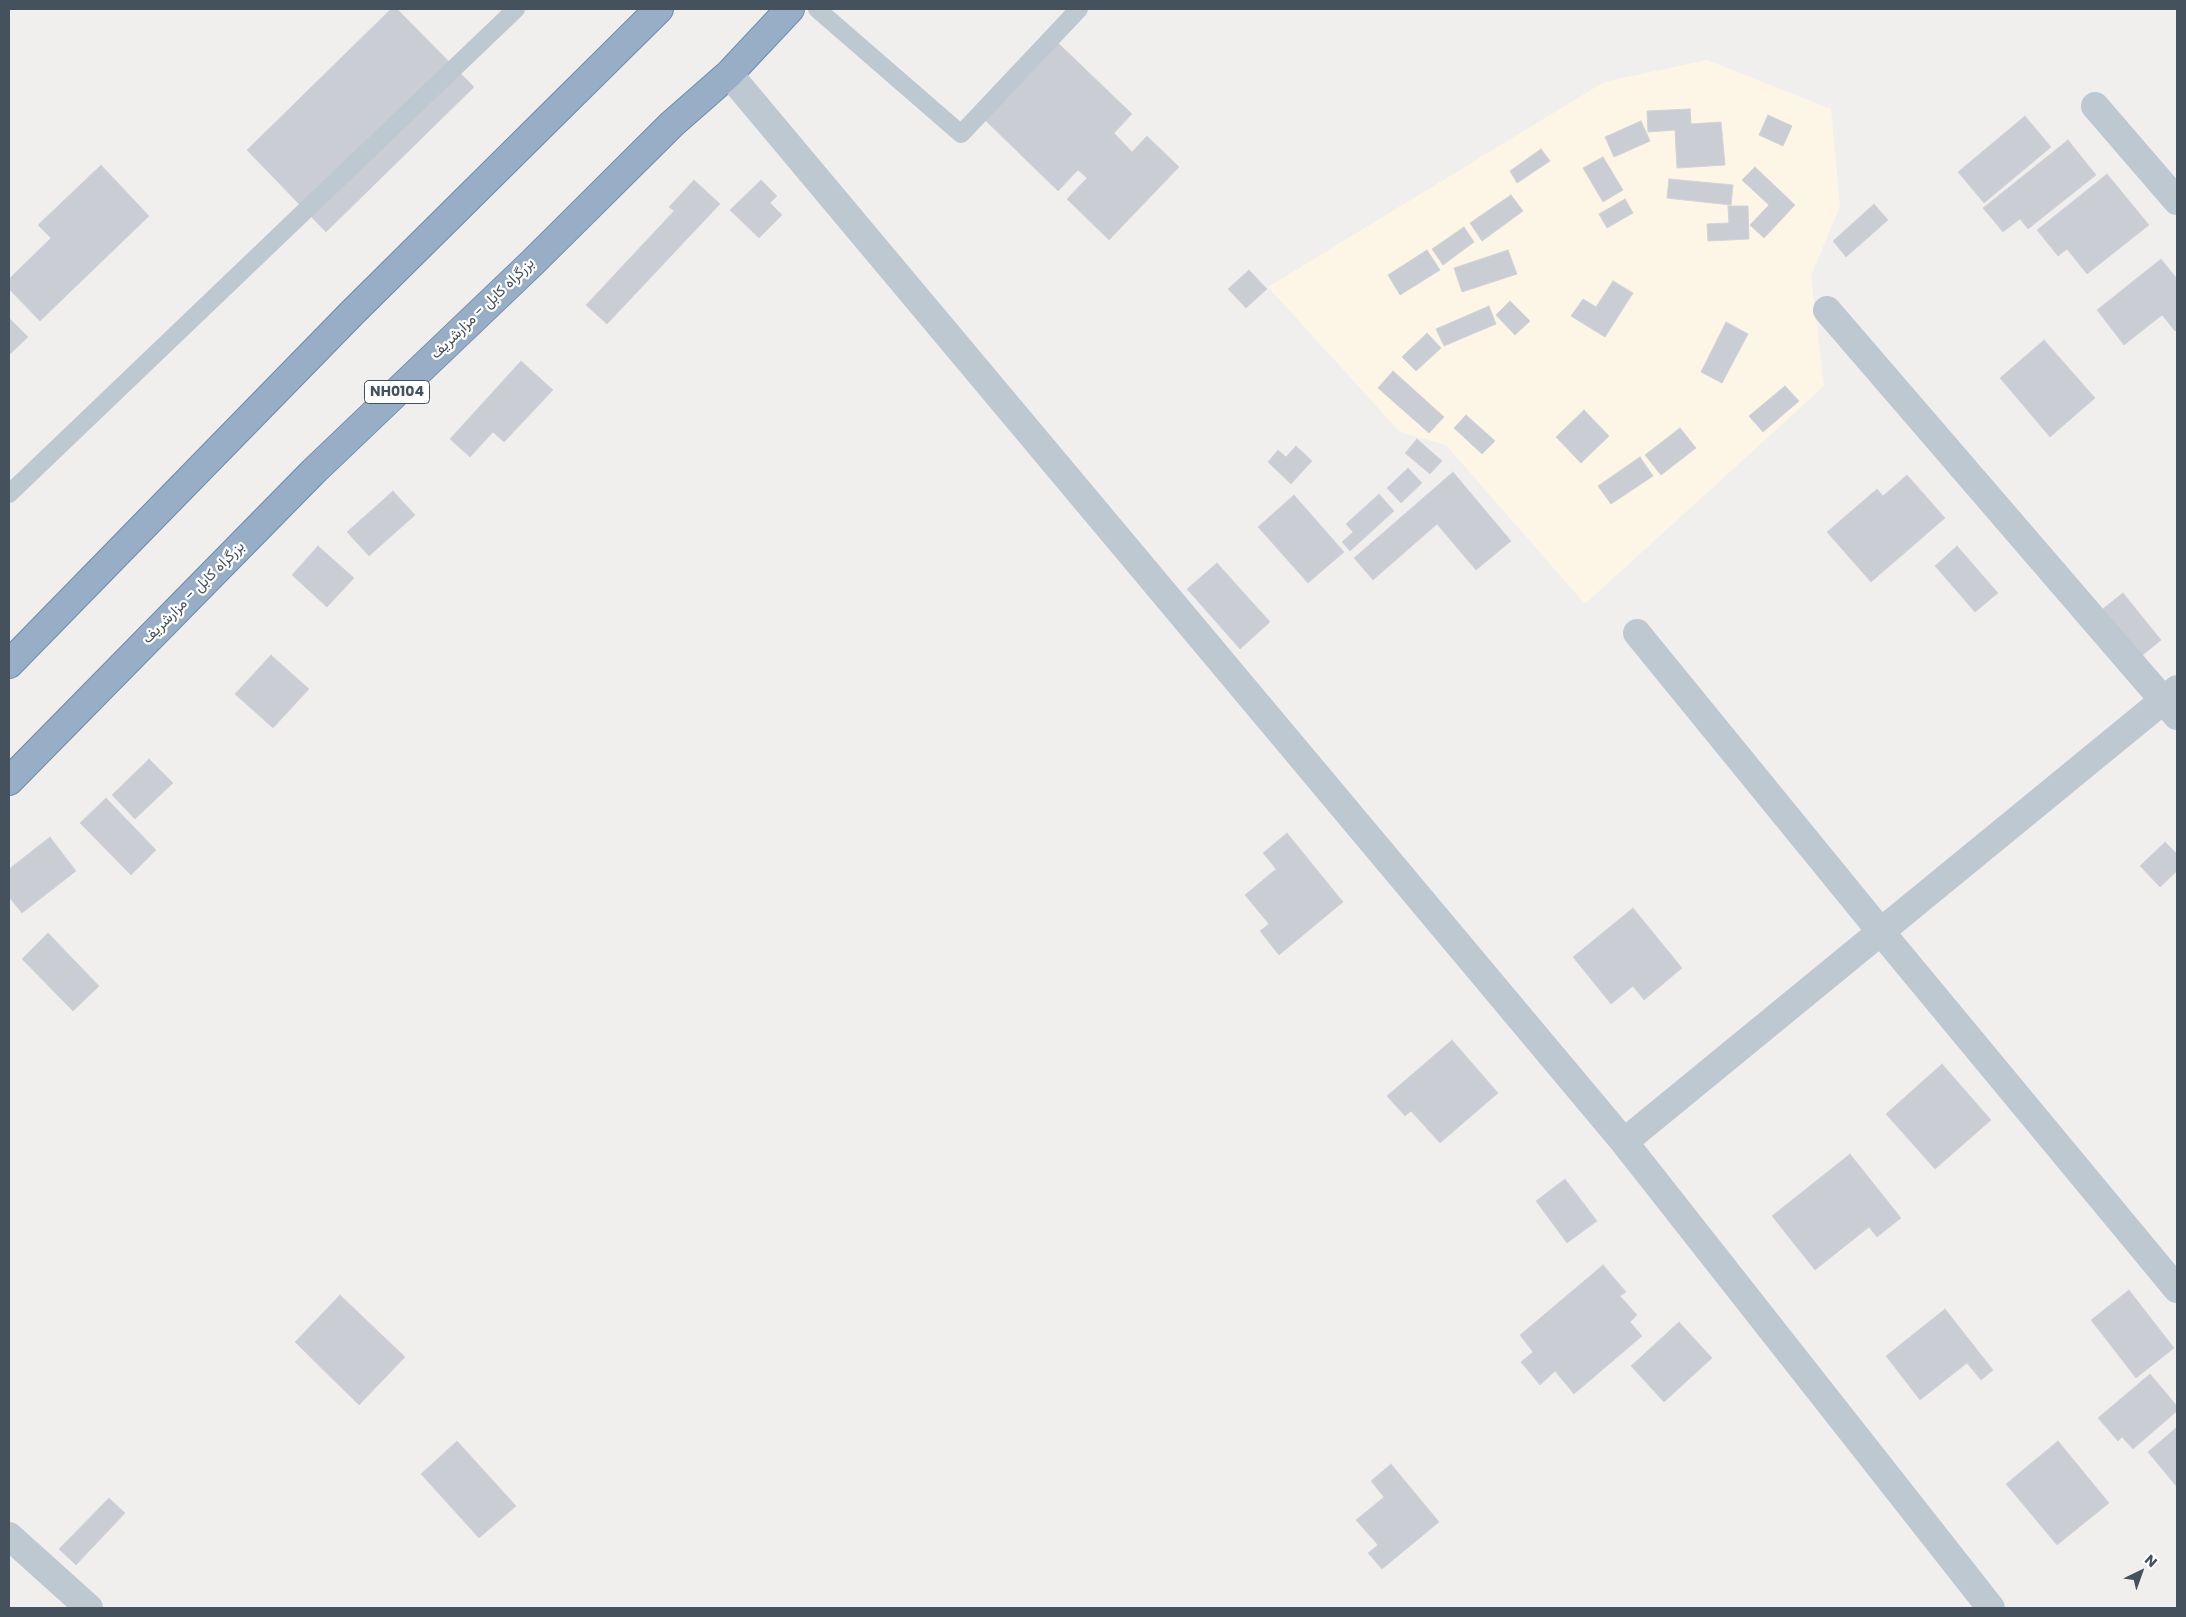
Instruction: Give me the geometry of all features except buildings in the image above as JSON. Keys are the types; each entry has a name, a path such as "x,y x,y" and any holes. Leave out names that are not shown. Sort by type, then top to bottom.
{"highway":[{"path":"9,664 352,313 658,9"},
{"name":"بزرگراه کابل - مزارشریف","path":"9,781 314,471 532,263 672,124 729,74 790,9"}],"street":[{"path":"729,74 1624,1142 1991,1608"},
{"path":"2095,106 2177,201"},
{"path":"1624,1142 1881,932 2173,702 1827,310"},
{"path":"1636,633 2177,1289"},
{"path":"9,1536 89,1608"}],"lane":[{"path":"9,494 516,9"},
{"path":"817,9 961,134 1079,9"}],"shaded area":[{"path":"1707,60 1831,109 1840,206 1811,276 1824,386 1585,604 1446,445 1400,432 1268,287 1604,82"}]}
